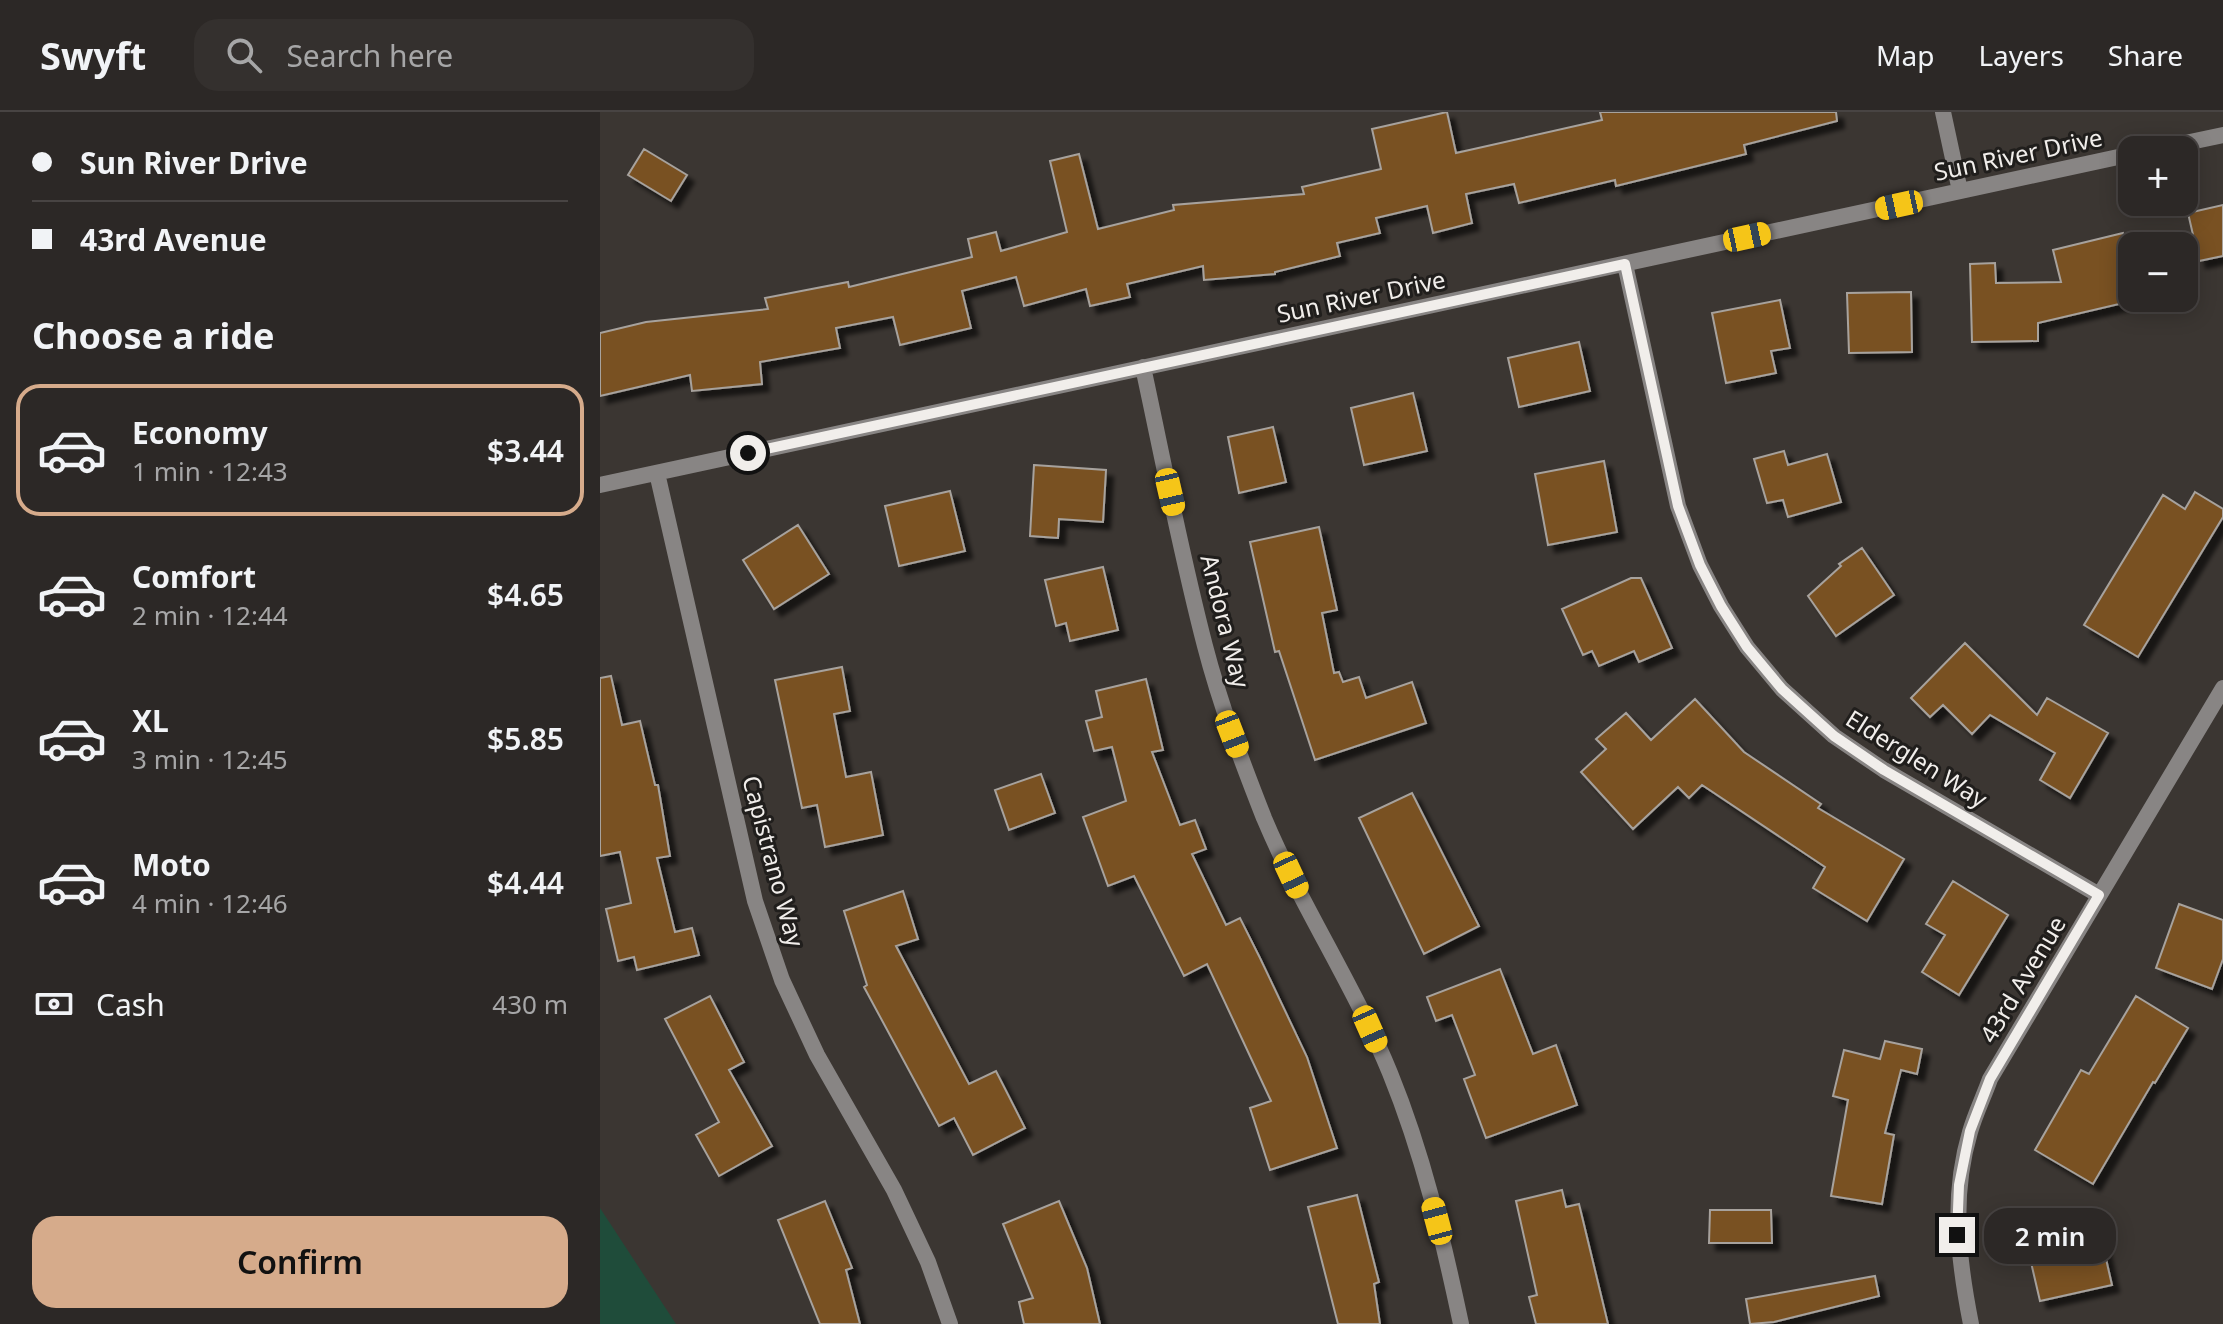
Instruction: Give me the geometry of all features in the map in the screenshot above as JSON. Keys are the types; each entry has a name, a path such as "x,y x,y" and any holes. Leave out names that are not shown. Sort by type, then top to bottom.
{"street":[{"path":"1943,112 1960,191"},
{"path":"2198,140 2223,135"},
{"name":"Sun River Drive","path":"600,485 2118,157"},
{"name":"Elderglen Way","path":"1625,264 1678,506 1700,565 1747,647 1782,689 1834,736 1884,770 2099,895"},
{"name":"Andora Way","path":"1143,367 1205,647 1232,734 1304,902 1360,1007 1390,1074 1421,1162 1461,1324"},
{"name":"Capistrano Way","path":"657,473 755,901 777,966 817,1055 894,1190 928,1262 950,1324"},
{"name":"43rd Avenue","path":"1971,1324 1957,1235 1959,1185 1970,1131 1990,1079 2223,688"}],"green space":[{"path":"600,1208 676,1324 600,1324"}],"building":[{"path":"1447,112 1456,153 1602,120 1600,112 1836,112 1837,121 1744,145 1746,154 1616,186 1615,180 1519,203 1514,184 1466,194 1472,223 1433,233 1427,206 1376,218 1380,233 1337,243 1340,256 1275,274 1204,280 1203,266 1127,284 1130,297 1090,306 1086,289 1024,306 1016,277 962,291 971,328 900,345 893,317 836,328 840,348 760,362 762,384 692,391 690,375 600,396 600,333 646,322 768,309 765,298 848,282 849,287 972,257 968,239 996,232 1001,251 1067,232 1050,161 1079,154 1098,229 1174,210 1173,205 1304,194 1302,187 1381,169 1372,129"},
{"path":"644,149 687,175 671,201 628,175"},
{"path":"2223,205 2223,256 2199,261 2198,232 2192,232 2189,216 2198,216 2198,211"},
{"path":"2118,234 2118,304 2038,323 2038,341 1972,342 1970,264 1995,263 1996,283 2061,282 2053,250"},
{"path":"1911,292 1912,352 1849,353 1847,293"},
{"path":"1780,300 1790,348 1771,351 1776,373 1726,383 1712,313"},
{"path":"1579,342 1590,391 1519,407 1508,358"},
{"path":"1413,393 1427,451 1364,465 1351,408"},
{"path":"1273,427 1286,482 1239,493 1228,437"},
{"path":"1784,451 1788,465 1827,454 1841,502 1788,517 1783,500 1767,503 1754,459"},
{"path":"1604,461 1617,532 1548,545 1535,474"},
{"path":"1034,465 1106,470 1103,522 1059,519 1058,538 1030,536"},
{"path":"950,491 965,551 899,566 885,506"},
{"path":"2195,492 2223,509 2223,517 2138,657 2084,625 2163,495 2185,509"},
{"path":"798,525 829,574 774,609 743,560"},
{"path":"1319,527 1337,610 1322,613 1334,673 1339,672 1343,682 1359,677 1366,698 1412,682 1426,723 1315,760 1279,651 1275,652 1250,542"},
{"path":"1862,548 1894,595 1836,636 1808,596 1841,566 1839,564"},
{"path":"1103,567 1118,630 1070,641 1066,623 1056,626 1045,580"},
{"path":"1631,578 1641,578 1672,648 1639,662 1634,651 1599,666 1592,651 1583,655 1562,609"},
{"path":"1965,643 2037,715 2047,698 2108,733 2070,798 2040,780 2055,753 1990,715 1972,734 1943,705 1930,717 1911,698"},
{"path":"842,667 850,711 834,714 846,777 871,772 883,835 825,847 817,805 802,808 775,680"},
{"path":"611,676 622,725 640,721 655,785 658,785 670,856 657,858 675,932 692,928 699,955 637,970 634,957 618,961 606,909 631,903 620,852 600,856 600,678"},
{"path":"1146,679 1163,750 1152,752 1180,825 1195,820 1206,849 1192,854 1226,925 1240,918 1260,958 1307,1057 1337,1148 1270,1170 1250,1108 1271,1101 1207,964 1184,976 1134,876 1108,886 1083,817 1126,801 1112,747 1094,751 1086,721 1102,717 1096,691"},
{"path":"1695,699 1744,752 1821,804 1818,808 1904,859 1867,921 1813,888 1825,867 1702,785 1689,798 1678,787 1633,829 1581,772 1606,749 1596,739 1626,713 1651,740"},
{"path":"1041,774 1055,813 1009,830 995,790"},
{"path":"1412,793 1479,926 1424,954 1359,818"},
{"path":"1953,881 2008,915 1959,995 1922,972 1945,935 1926,924"},
{"path":"903,891 918,939 896,946 969,1084 996,1071 1025,1128 973,1155 954,1118 939,1126 864,987 867,985 844,911"},
{"path":"2179,904 2223,920 2223,959 2212,989 2156,968"},
{"path":"1500,969 1533,1054 1556,1045 1577,1105 1486,1138 1464,1079 1475,1075 1452,1015 1436,1021 1427,997"},
{"path":"710,996 744,1062 729,1070 772,1146 719,1176 696,1135 719,1122 665,1019"},
{"path":"2136,996 2188,1028 2093,1184 2035,1150 2081,1070 2089,1074"},
{"path":"1885,1041 1922,1049 1917,1074 1901,1070 1885,1133 1894,1135 1882,1204 1831,1196 1848,1100 1833,1096 1844,1050 1880,1059"},
{"path":"1562,1190 1566,1207 1579,1204 1608,1324 1536,1324 1529,1297 1537,1295 1516,1201"},
{"path":"1357,1195 1379,1282 1374,1284 1380,1324 1338,1324 1308,1207"},
{"path":"825,1201 852,1268 846,1270 860,1324 820,1324 778,1220"},
{"path":"1059,1201 1087,1268 1100,1324 1024,1324 1019,1302 1033,1298 1003,1224"},
{"path":"1710,1210 1771,1210 1772,1243 1709,1243"},
{"path":"2095,1211 2112,1285 2040,1301 2023,1228"},
{"path":"1875,1276 1879,1296 1774,1322 1750,1324 1746,1299"}],"route":[{"path":"748,453 1625,264 1678,506 1700,565 1747,647 1782,689 1834,736 1884,770 2099,895 1990,1079 1970,1131 1959,1185 1957,1235"}]}
